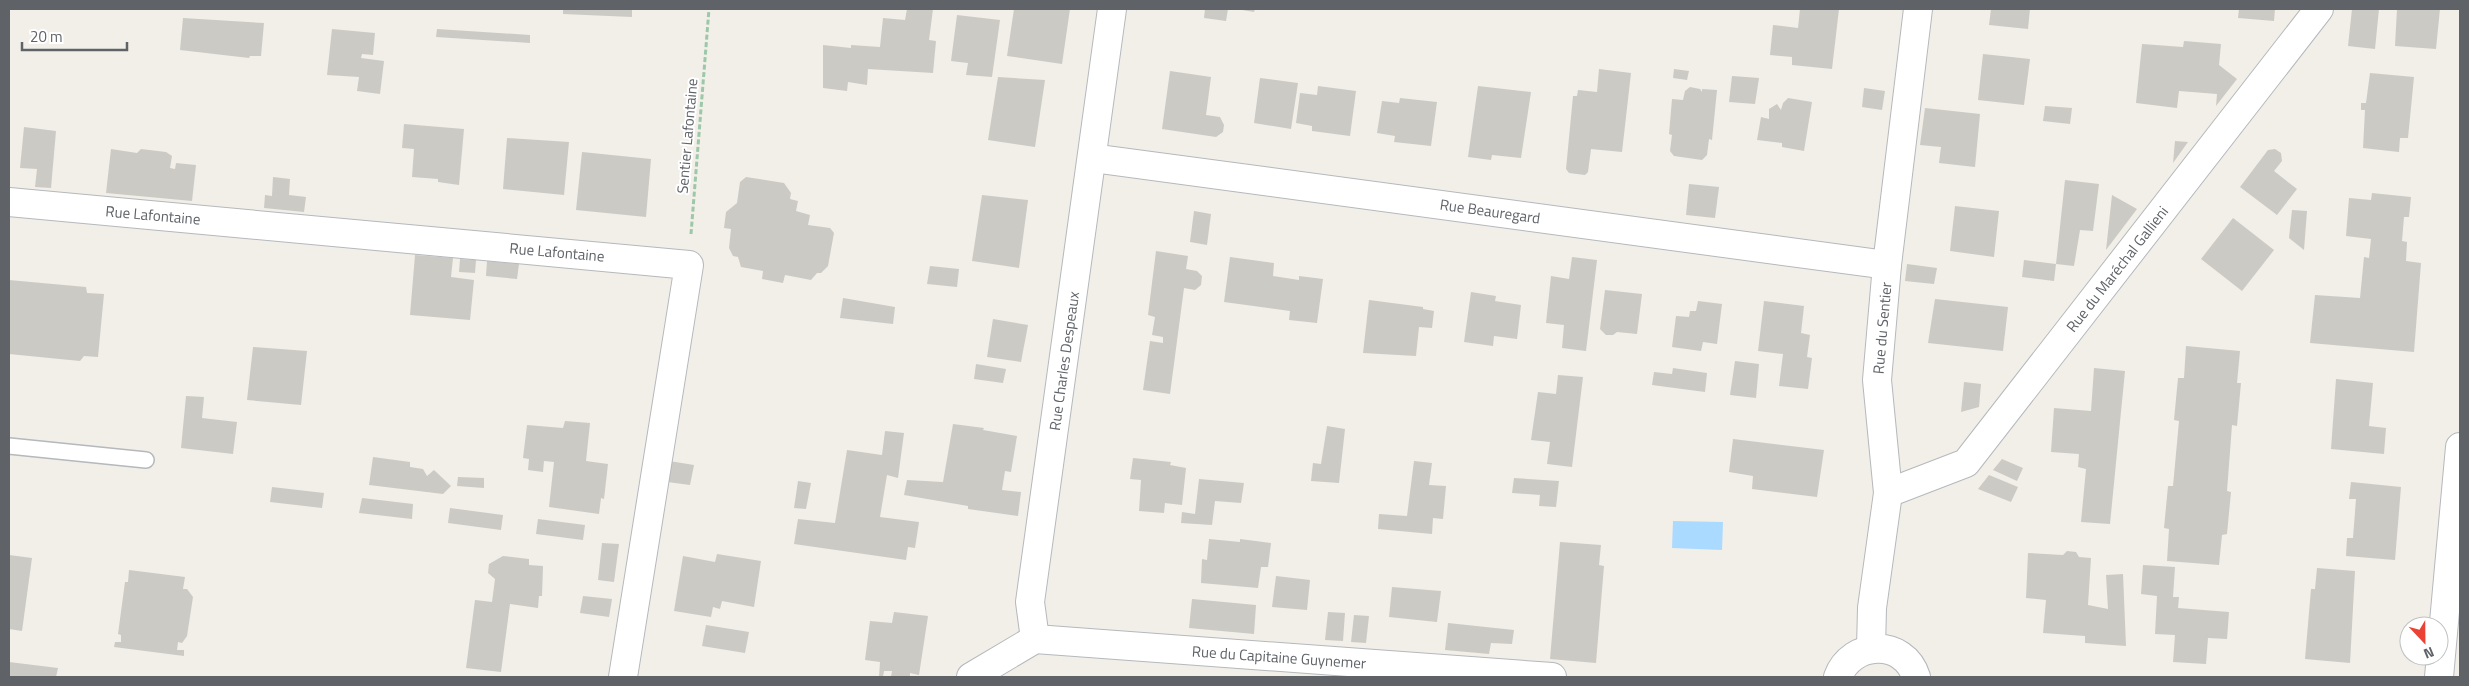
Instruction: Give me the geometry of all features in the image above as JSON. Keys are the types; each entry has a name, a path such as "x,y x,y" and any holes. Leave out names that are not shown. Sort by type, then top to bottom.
{"street":[{"name":"Rue Charles Despeaux","path":"1036,639 1030,602 1112,9"},
{"name":"Rue du Sentier","path":"1871,648 1872,608 1888,493 1877,380 1887,265 1918,9"},
{"name":"Rue du Maréchal Gallieni","path":"1888,493 1966,463 2319,9"},
{"name":"Rue Beauregard","path":"1092,158 1887,265"},
{"name":"Rue Lafontaine","path":"9,202 689,265"},
{"path":"623,677 689,265"},
{"path":"2439,677 2460,447"},
{"path":"971,677 1036,639"},
{"name":"Rue du Capitaine Guynemer","path":"1036,639 1552,677"},
{"path":"1838,677 1844,665 1851,657 1871,648 1897,653 1907,661 1916,677"}],"lane":[{"path":"9,446 146,460"}],"path":[{"name":"Sentier Lafontaine","path":"689,265 709,9"}],"water":[{"path":"1673,521 1723,522 1722,550 1672,548"}],"building":[{"path":"563,9 632,9 632,17 563,14"},
{"path":"907,9 933,9 929,40 936,41 933,73 868,69 867,85 848,82 847,91 823,88 823,45 851,48 851,45 880,47 883,18 905,20"},
{"path":"1014,9 1070,9 1062,64 1007,56"},
{"path":"1205,9 1228,9 1226,21 1204,18"},
{"path":"1236,9 1255,9 1254,12"},
{"path":"1800,9 1839,9 1832,69 1792,65 1792,57 1770,55 1773,25 1798,28"},
{"path":"1991,9 2030,9 2028,29 1989,25"},
{"path":"2239,9 2275,9 2274,21 2238,18"},
{"path":"2352,9 2379,9 2375,49 2348,46"},
{"path":"2397,9 2440,9 2436,49 2395,46"},
{"path":"957,15 1000,20 992,77 966,75 968,63 951,61"},
{"path":"183,18 264,23 261,56 250,56 249,58 180,50"},
{"path":"332,29 375,33 373,55 362,54 361,58 384,61 380,94 357,91 359,77 327,75"},
{"path":"437,29 530,35 530,43 436,37"},
{"path":"2184,41 2221,44 2219,65 2237,79 2216,106 2217,94 2179,91 2177,108 2136,103 2142,44 2183,47"},
{"path":"1983,54 2030,59 2024,105 1978,100"},
{"path":"1599,69 1631,73 1622,152 1591,149 1588,172 1585,175 1569,173 1566,169 1573,96 1577,96 1578,90 1597,92"},
{"path":"1674,69 1689,71 1687,80 1673,78"},
{"path":"1170,71 1211,77 1206,115 1220,117 1224,125 1223,132 1216,137 1162,129"},
{"path":"2370,73 2414,77 2408,138 2400,138 2399,152 2363,148 2365,110 2361,110 2361,103 2366,103"},
{"path":"1732,76 1759,78 1755,104 1729,102"},
{"path":"998,77 1045,80 1035,147 988,140"},
{"path":"1260,78 1298,83 1291,129 1254,123"},
{"path":"1318,86 1356,91 1350,136 1312,131 1312,126 1296,123 1300,93 1317,95"},
{"path":"1478,86 1531,92 1521,158 1492,155 1491,160 1468,157"},
{"path":"1690,87 1700,89 1702,92 1702,89 1717,90 1712,140 1709,139 1707,155 1702,160 1674,156 1670,151 1672,135 1669,134 1672,99 1683,100 1685,91"},
{"path":"1864,88 1885,91 1882,110 1862,107"},
{"path":"1400,98 1437,102 1431,146 1394,142 1395,136 1377,133 1382,101 1399,103"},
{"path":"1788,98 1812,102 1804,151 1782,147 1782,143 1757,140 1761,117 1769,119 1769,109 1777,104 1781,110 1783,103"},
{"path":"2045,106 2072,108 2070,124 2043,121"},
{"path":"1925,108 1980,114 1975,167 1939,163 1941,147 1920,145"},
{"path":"404,124 464,129 459,185 438,182 438,179 412,177 414,149 402,148"},
{"path":"24,127 56,131 51,188 35,187 37,169 20,168"},
{"path":"507,138 569,142 564,195 503,189"},
{"path":"2175,141 2188,142 2173,163"},
{"path":"111,149 137,153 141,149 166,152 172,156 170,168 175,169 176,163 196,165 192,201 106,193"},
{"path":"2275,149 2281,153 2282,161 2274,171 2297,189 2277,215 2240,187 2268,150"},
{"path":"582,152 651,159 646,217 576,210"},
{"path":"273,177 290,179 289,195 306,197 304,212 264,208 265,195 272,196"},
{"path":"746,177 784,183 791,193 790,199 798,201 796,211 810,215 808,225 830,228 834,233 828,266 821,273 817,273 811,280 785,275 783,283 762,279 763,271 741,267 738,257 733,256 729,248 731,229 724,228 726,212 737,203 740,182"},
{"path":"2065,180 2099,184 2093,231 2080,230 2074,266 2056,264"},
{"path":"1689,184 1719,187 1715,218 1686,215"},
{"path":"2372,193 2411,197 2409,217 2404,217 2402,241 2407,242 2406,261 2421,263 2414,352 2310,343 2315,295 2360,298 2364,257 2369,258 2371,239 2346,236 2349,198 2371,200"},
{"path":"982,195 1028,200 1019,268 972,261"},
{"path":"2112,195 2137,209 2106,250"},
{"path":"1955,206 1999,211 1994,257 1950,251"},
{"path":"2292,210 2307,211 2304,250 2289,238"},
{"path":"1194,211 1211,214 1207,245 1190,242"},
{"path":"2233,218 2274,250 2242,291 2201,259"},
{"path":"1156,251 1188,256 1186,269 1197,271 1202,276 1201,285 1195,290 1184,288 1170,394 1143,390 1150,341 1163,343 1163,337 1152,335 1155,317 1148,315"},
{"path":"415,255 453,258 451,277 474,280 470,320 410,315"},
{"path":"1230,257 1274,263 1273,276 1299,280 1299,276 1323,279 1317,323 1289,320 1290,311 1224,302"},
{"path":"1572,257 1597,260 1586,351 1562,348 1564,325 1546,323 1551,276 1569,279"},
{"path":"460,259 476,260 475,273 459,272"},
{"path":"2024,260 2056,264 2054,281 2022,277"},
{"path":"487,261 519,264 517,279 486,276"},
{"path":"1907,264 1937,268 1934,284 1905,281"},
{"path":"930,266 959,269 957,287 927,284"},
{"path":"9,280 86,287 87,293 104,294 98,357 84,356 80,361 9,354"},
{"path":"1605,290 1642,294 1637,334 1617,332 1613,335 1606,335 1600,329"},
{"path":"1471,292 1496,296 1495,301 1521,305 1517,339 1494,336 1493,346 1464,342"},
{"path":"843,298 895,307 893,324 840,318"},
{"path":"1935,299 2008,307 2003,351 1928,343"},
{"path":"1369,300 1423,307 1423,309 1434,311 1432,328 1419,327 1416,356 1363,353"},
{"path":"1698,301 1722,304 1717,344 1703,342 1701,351 1672,347 1676,316 1689,317 1690,311 1696,311"},
{"path":"1764,301 1804,306 1801,333 1810,335 1807,357 1812,358 1808,389 1779,386 1783,354 1758,351"},
{"path":"993,319 1028,325 1021,362 987,357"},
{"path":"2186,346 2240,351 2237,383 2241,383 2237,426 2232,425 2227,491 2231,492 2227,534 2222,535 2219,565 2167,561 2169,529 2164,528 2168,486 2173,486 2179,421 2174,420 2178,378 2184,378"},
{"path":"253,347 307,351 301,405 247,400"},
{"path":"1735,361 1759,364 1756,398 1730,395"},
{"path":"976,364 1006,369 1003,383 974,379"},
{"path":"1673,368 1707,373 1705,392 1652,385 1654,372 1672,374"},
{"path":"2094,368 2125,371 2110,524 2081,522 2086,469 2078,467 2079,454 2051,452 2054,408 2091,411"},
{"path":"1558,375 1583,377 1572,467 1547,464 1550,442 1531,440 1538,392 1556,394"},
{"path":"2336,379 2373,383 2369,426 2386,428 2384,454 2331,449"},
{"path":"1964,382 1981,384 1979,407 1961,412"},
{"path":"186,396 204,397 202,418 237,422 233,454 181,448"},
{"path":"565,421 590,423 586,461 608,464 604,499 601,498 599,514 549,507 554,462 544,461 543,472 528,470 529,459 523,458 527,425 563,428"},
{"path":"953,424 984,428 983,430 1017,436 1011,472 1005,471 1002,490 1021,492 1018,516 968,509 968,506 904,495 907,480 943,482"},
{"path":"1327,426 1345,429 1339,483 1311,481 1313,463 1321,464"},
{"path":"885,431 904,433 898,478 887,475 880,517 919,522 915,548 908,547 906,560 794,544 798,519 835,523 847,450 882,455"},
{"path":"1733,439 1824,450 1817,497 1752,489 1753,476 1729,472"},
{"path":"373,457 410,462 410,467 423,469 427,476 434,470 451,486 443,494 369,485"},
{"path":"1133,458 1171,462 1170,465 1186,468 1182,505 1165,503 1164,513 1139,511 1141,480 1130,479"},
{"path":"2002,459 2023,468 2017,481 1993,470"},
{"path":"663,460 694,465 690,485 660,481"},
{"path":"1414,461 1432,463 1429,485 1446,486 1443,519 1433,518 1432,534 1378,529 1379,514 1407,516"},
{"path":"1989,475 2018,487 2011,502 1978,489"},
{"path":"458,477 484,478 484,488 457,486"},
{"path":"1514,478 1559,481 1556,507 1539,506 1540,495 1512,493"},
{"path":"1199,479 1244,483 1241,503 1215,501 1212,525 1181,523 1182,512 1195,514"},
{"path":"798,481 811,483 806,509 794,508"},
{"path":"2351,482 2401,487 2395,560 2346,556 2347,538 2353,538 2356,499 2349,499"},
{"path":"272,487 324,493 322,508 270,502"},
{"path":"362,498 413,504 412,519 359,513"},
{"path":"450,508 503,515 501,530 448,523"},
{"path":"538,519 585,525 583,540 536,534"},
{"path":"1209,539 1240,542 1240,539 1271,543 1268,567 1261,567 1258,588 1201,583 1202,559 1207,560"},
{"path":"1560,542 1601,545 1599,565 1604,566 1596,663 1550,659"},
{"path":"602,543 619,544 614,582 598,580"},
{"path":"2067,551 2076,552 2079,557 2091,558 2088,605 2108,609 2106,575 2123,574 2126,646 2085,643 2085,636 2043,633 2046,600 2026,598 2028,553 2063,555"},
{"path":"717,554 761,561 754,607 722,601 720,609 713,607 711,617 674,611 683,556 715,562"},
{"path":"9,555 32,558 22,631 9,629"},
{"path":"503,556 529,559 529,565 543,566 542,596 539,596 538,608 510,604 501,672 466,668 475,600 492,602 495,579 488,573 489,564"},
{"path":"2143,565 2175,567 2173,597 2179,597 2178,608 2229,612 2227,639 2208,638 2206,664 2173,662 2175,635 2155,634 2157,596 2141,594"},
{"path":"2317,568 2355,571 2350,663 2305,659 2311,589 2315,589"},
{"path":"129,570 185,577 183,589 187,589 193,597 187,636 182,643 178,642 177,650 184,650 184,656 114,647 115,642 121,642 121,635 118,634 125,582 128,582"},
{"path":"1276,576 1310,580 1307,610 1272,607"},
{"path":"1392,587 1441,591 1437,622 1389,617"},
{"path":"583,596 612,599 609,617 580,613"},
{"path":"1192,599 1256,605 1254,634 1189,628"},
{"path":"894,612 928,616 919,675 910,673 910,677 891,677 892,671 884,671 883,677 879,677 880,662 865,660 870,621 892,623"},
{"path":"1328,612 1345,613 1343,641 1325,640"},
{"path":"1354,615 1369,616 1366,643 1351,642"},
{"path":"1448,623 1514,630 1512,644 1491,643 1489,654 1445,650"},
{"path":"706,625 749,632 745,653 702,646"},
{"path":"9,662 58,668 56,677 9,677"}]}
